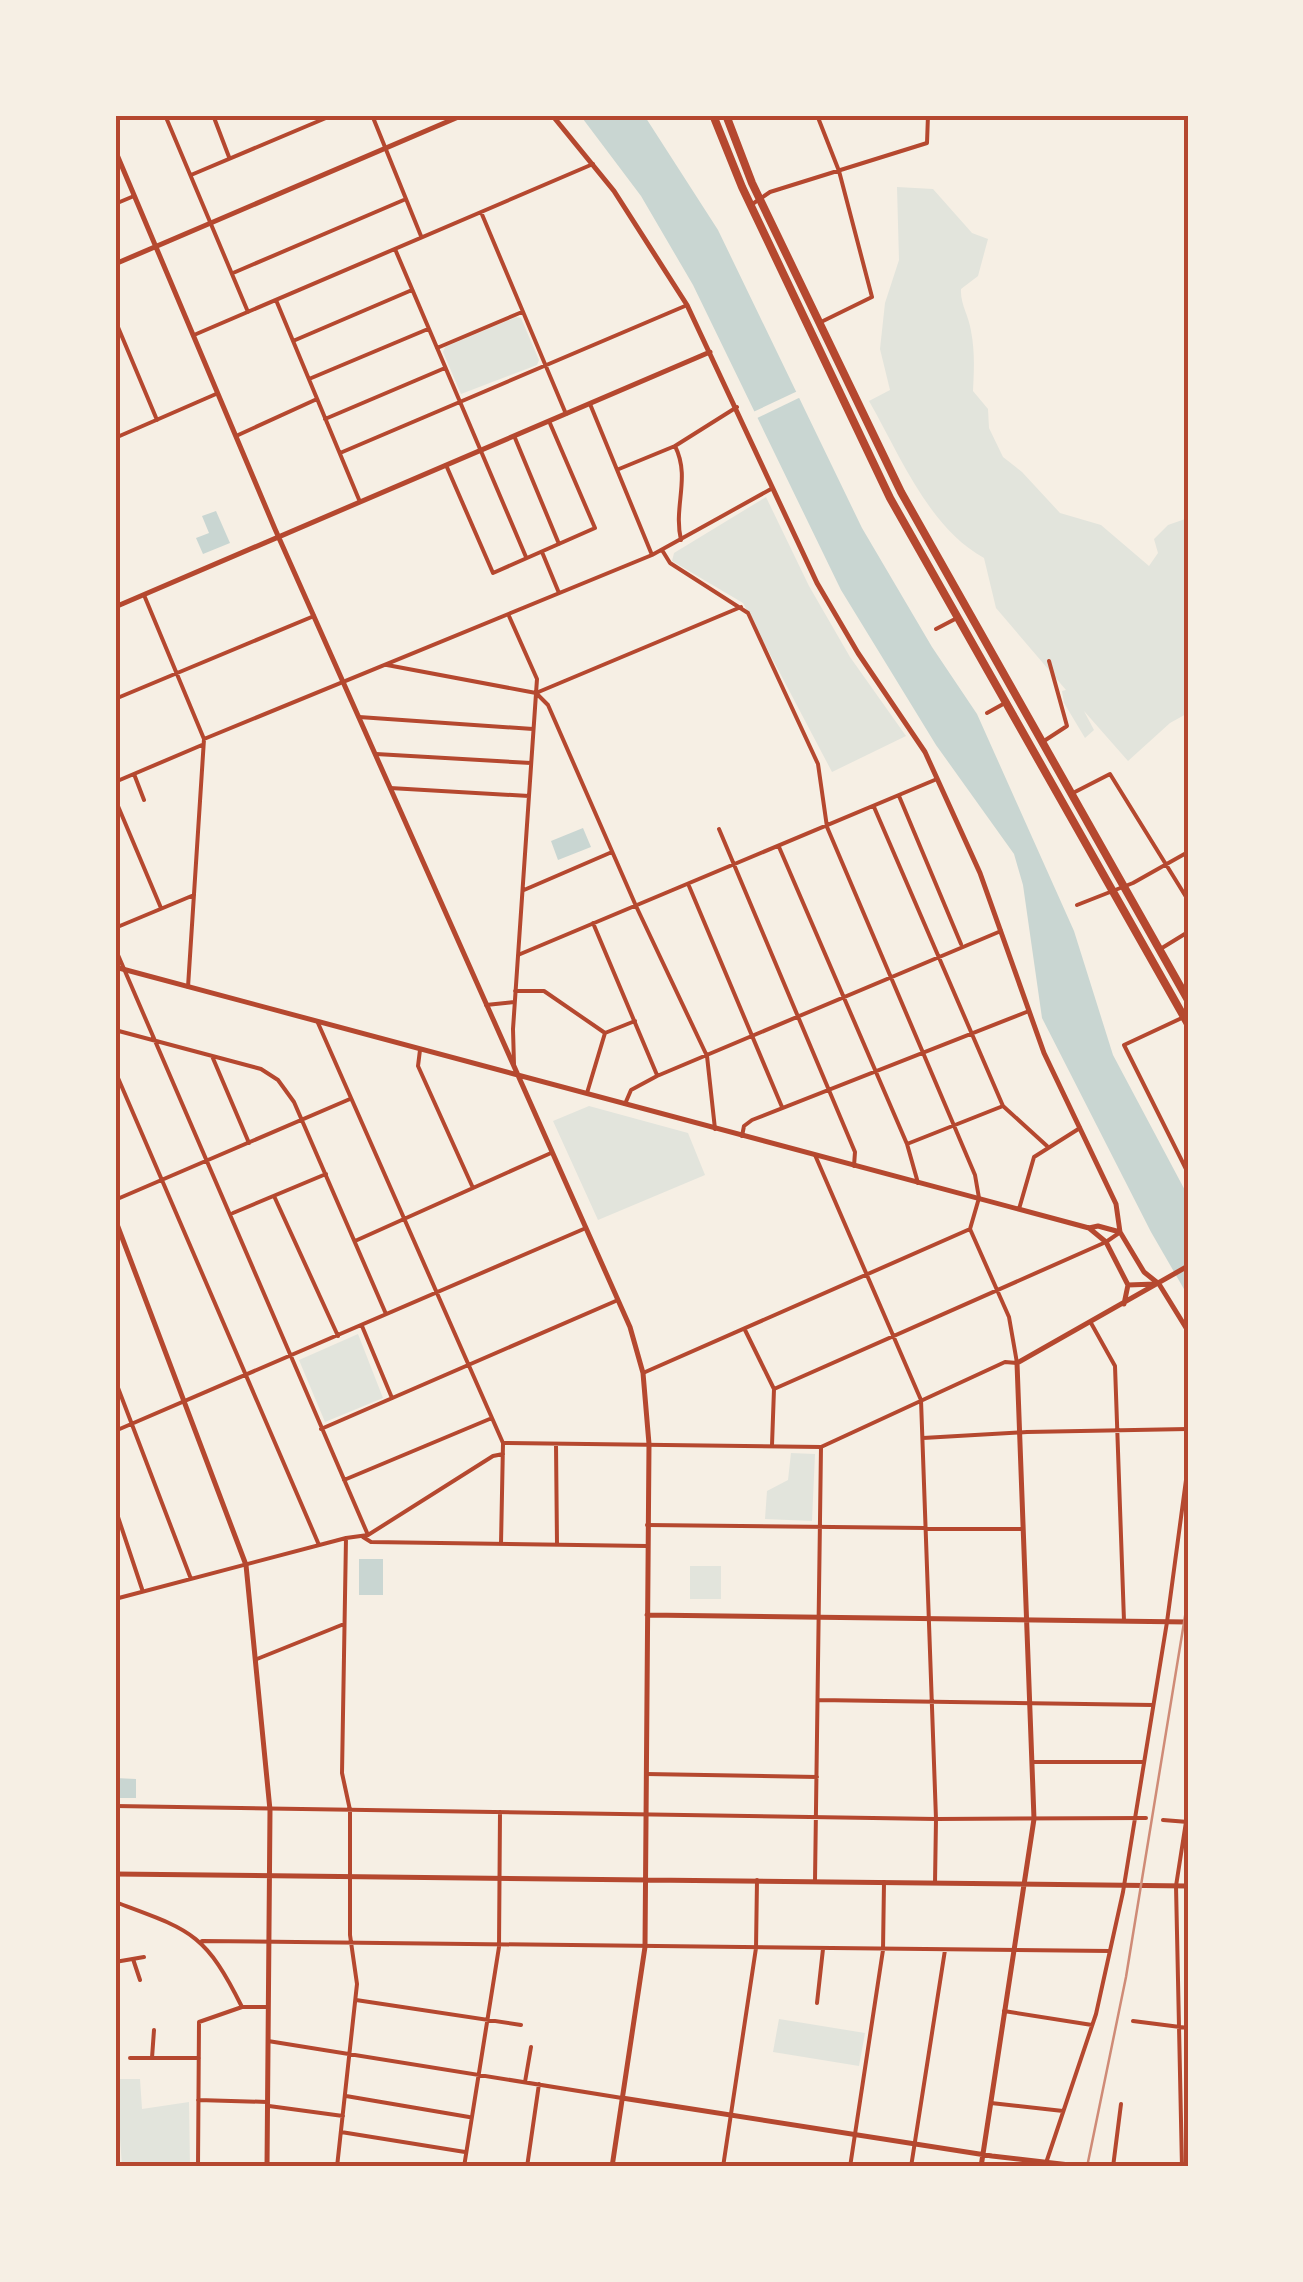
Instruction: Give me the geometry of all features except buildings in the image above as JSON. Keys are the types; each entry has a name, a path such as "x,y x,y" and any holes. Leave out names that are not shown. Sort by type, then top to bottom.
{"highway":[{"path":"712,115 890,498 1186,1021"},
{"path":"726,115 819,323 901,492 1188,1000"}],"street":[{"path":"165,115 248,312"},
{"path":"213,115 230,158"},
{"path":"191,175 332,115"},
{"path":"372,115 422,237"},
{"path":"115,264 463,115"},
{"path":"552,115 636,222 687,305 817,583 858,654 925,752 980,873 1044,1053 1116,1204 1120,1232 1144,1272 1159,1284 1188,1330"},
{"path":"816,115 839,171 872,297 819,323"},
{"path":"751,205 770,192 927,143 928,115"},
{"path":"115,150 279,537 618,1300 643,1374 649,1444 646,1947 612,2167"},
{"path":"194,335 593,164"},
{"path":"115,204 134,196"},
{"path":"234,272 406,199"},
{"path":"480,212 566,414"},
{"path":"395,249 526,558"},
{"path":"293,341 412,290"},
{"path":"276,300 360,502"},
{"path":"340,453 687,305"},
{"path":"436,348 522,312"},
{"path":"115,320 157,420"},
{"path":"309,379 428,329"},
{"path":"115,607 711,352"},
{"path":"326,418 445,368"},
{"path":"115,438 217,394"},
{"path":"236,436 317,399"},
{"path":"590,404 652,555"},
{"path":"618,470 675,446 737,407"},
{"path":"446,465 493,573 595,528 549,421"},
{"path":"514,436 559,544"},
{"path":"675,446 684,463 677,525 681,540"},
{"path":"115,782 652,555 774,488"},
{"path":"662,550 670,564 748,613 818,764 827,827 978,1185 979,1198 970,1228 1010,1317 1017,1362 1034,1818 981,2167"},
{"path":"542,552 559,593"},
{"path":"144,595 203,742 188,987"},
{"path":"387,665 536,693 741,607"},
{"path":"509,615 537,679 514,1002 515,1074"},
{"path":"115,699 315,616"},
{"path":"936,629 958,618"},
{"path":"1042,742 1066,726 1049,661"},
{"path":"536,693 548,705 707,1056 715,1129"},
{"path":"987,713 1006,703"},
{"path":"359,717 533,729"},
{"path":"375,754 531,763"},
{"path":"134,774 144,800"},
{"path":"1072,794 1110,774 1188,900"},
{"path":"518,955 938,778"},
{"path":"390,788 529,796"},
{"path":"899,796 962,946"},
{"path":"115,799 161,908"},
{"path":"874,807 1003,1106 1047,1146"},
{"path":"719,829 855,1152 854,1166"},
{"path":"779,846 907,1144 918,1183"},
{"path":"523,890 612,852"},
{"path":"1077,905 1123,887 1188,852"},
{"path":"688,884 782,1107"},
{"path":"115,928 194,894"},
{"path":"593,923 657,1076"},
{"path":"625,1104 630,1090 657,1076 1000,931"},
{"path":"1160,950 1188,932"},
{"path":"115,948 365,1536 372,1542 647,1546"},
{"path":"115,967 1088,1228 1106,1242 1128,1284 1124,1304"},
{"path":"515,991 544,991 605,1033"},
{"path":"486,1005 514,1002"},
{"path":"742,1136 744,1126 752,1120 1029,1010"},
{"path":"317,1021 503,1443 501,1544"},
{"path":"605,1033 635,1021"},
{"path":"1186,1021 1124,1045 1188,1173"},
{"path":"115,1030 270,1074 288,1090 387,1315"},
{"path":"587,1094 605,1033"},
{"path":"420,1049 418,1066 473,1188"},
{"path":"212,1056 249,1143"},
{"path":"115,1071 318,1545"},
{"path":"115,1200 350,1099"},
{"path":"907,1144 1003,1106"},
{"path":"1019,1209 1034,1157 1080,1128"},
{"path":"354,1241 551,1154"},
{"path":"815,1155 921,1400 936,1883"},
{"path":"231,1214 326,1174"},
{"path":"274,1196 338,1336"},
{"path":"115,1218 246,1565 270,1810 267,2167"},
{"path":"1088,1228 1098,1226 1120,1232"},
{"path":"115,1431 586,1228"},
{"path":"643,1374 970,1228"},
{"path":"774,1388 1106,1242 1120,1232"},
{"path":"503,1443 821,1446 1005,1362 1017,1362 1188,1266"},
{"path":"1128,1284 1159,1284"},
{"path":"322,1430 618,1300"},
{"path":"1091,1323 1114,1366 1124,1621"},
{"path":"362,1326 392,1398"},
{"path":"745,1328 774,1388 772,1445"},
{"path":"115,1380 191,1579"},
{"path":"344,1480 492,1418"},
{"path":"923,1438 1188,1429"},
{"path":"556,1444 557,1546"},
{"path":"815,1880 821,1446"},
{"path":"115,1599 365,1536 502,1454"},
{"path":"1048,2164 1092,2025 1124,1884 1188,1465"},
{"path":"115,1508 143,1591"},
{"path":"648,1525 1022,1530"},
{"path":"337,2167 356,2000 350,1810 342,1773 346,1538"},
{"path":"647,1615 1188,1622"},
{"path":"257,1659 344,1624"},
{"path":"818,1700 1153,1705"},
{"path":"1031,1762 1144,1762"},
{"path":"646,1774 816,1776"},
{"path":"115,1806 1146,1818"},
{"path":"1182,2167 1176,1886 1188,1809"},
{"path":"464,2167 499,1946 500,1812"},
{"path":"1163,1820 1187,1822"},
{"path":"115,1874 1188,1886"},
{"path":"723,2167 756,1948 757,1880"},
{"path":"850,2167 883,1950 884,1882"},
{"path":"115,1902 178,1926 202,1941 227,1975 242,2007"},
{"path":"202,1941 1110,1950"},
{"path":"817,2003 824,1949"},
{"path":"911,2167 944,1950"},
{"path":"115,1962 144,1957"},
{"path":"133,1960 140,1980"},
{"path":"356,2000 521,2025"},
{"path":"198,2167 199,2022 242,2007 268,2007"},
{"path":"1004,2011 1092,2025"},
{"path":"1132,2021 1188,2028"},
{"path":"152,2058 154,2030"},
{"path":"268,2041 855,2135 1087,2167"},
{"path":"525,2082 531,2047"},
{"path":"130,2058 199,2058"},
{"path":"526,2167 539,2084"},
{"path":"346,2096 472,2117"},
{"path":"198,2100 267,2104 344,2116"},
{"path":"991,2103 1063,2110"},
{"path":"1113,2167 1121,2104"},
{"path":"342,2132 466,2152"}],"shaded area":[{"path":"580,115 644,115 718,230 862,528 932,647 977,714 1074,931 1113,1055 1188,1196 1188,1296 1042,1018 1023,885 1014,854 936,745 841,590 693,285 641,196"},
{"path":"897,187 933,189 972,233 988,239 978,276 961,289 961,294 972,338 973,391 988,409 989,428 1003,457 1060,513 1101,525 1149,566 1158,553 1154,539 1168,525 1188,518 1188,713 1170,723 1128,761 1084,711 1094,730 1085,738 1064,703 1062,691 1066,690 996,608 984,558 964,545 931,509 869,401 890,390 880,349 885,303 899,260"},
{"path":"521,318 539,360 537,365 461,394 443,352 445,347"},
{"path":"766,497 809,586 850,657 906,736 832,772 743,603 672,561 674,553"},
{"path":"216,511 230,543 203,554 196,538 209,533 202,516"},
{"path":"583,828 591,847 558,860 551,841"},
{"path":"589,1106 688,1133 705,1175 598,1220 553,1121"},
{"path":"358,1334 383,1398 325,1422 299,1360"},
{"path":"791,1453 815,1454 812,1521 765,1519 767,1491 788,1480"},
{"path":"359,1559 383,1559 383,1595 359,1595"},
{"path":"690,1566 721,1566 721,1599 690,1599"},
{"path":"115,1778 136,1779 136,1798 115,1798"},
{"path":"779,2019 865,2033 859,2066 773,2052"},
{"path":"116,2079 140,2079 142,2109 189,2102 190,2167 122,2167"}],"pier":[{"path":"802,389 805,395 755,419 751,413"}],"railway":[{"path":"1087,2167 1126,1977 1188,1598"}]}
